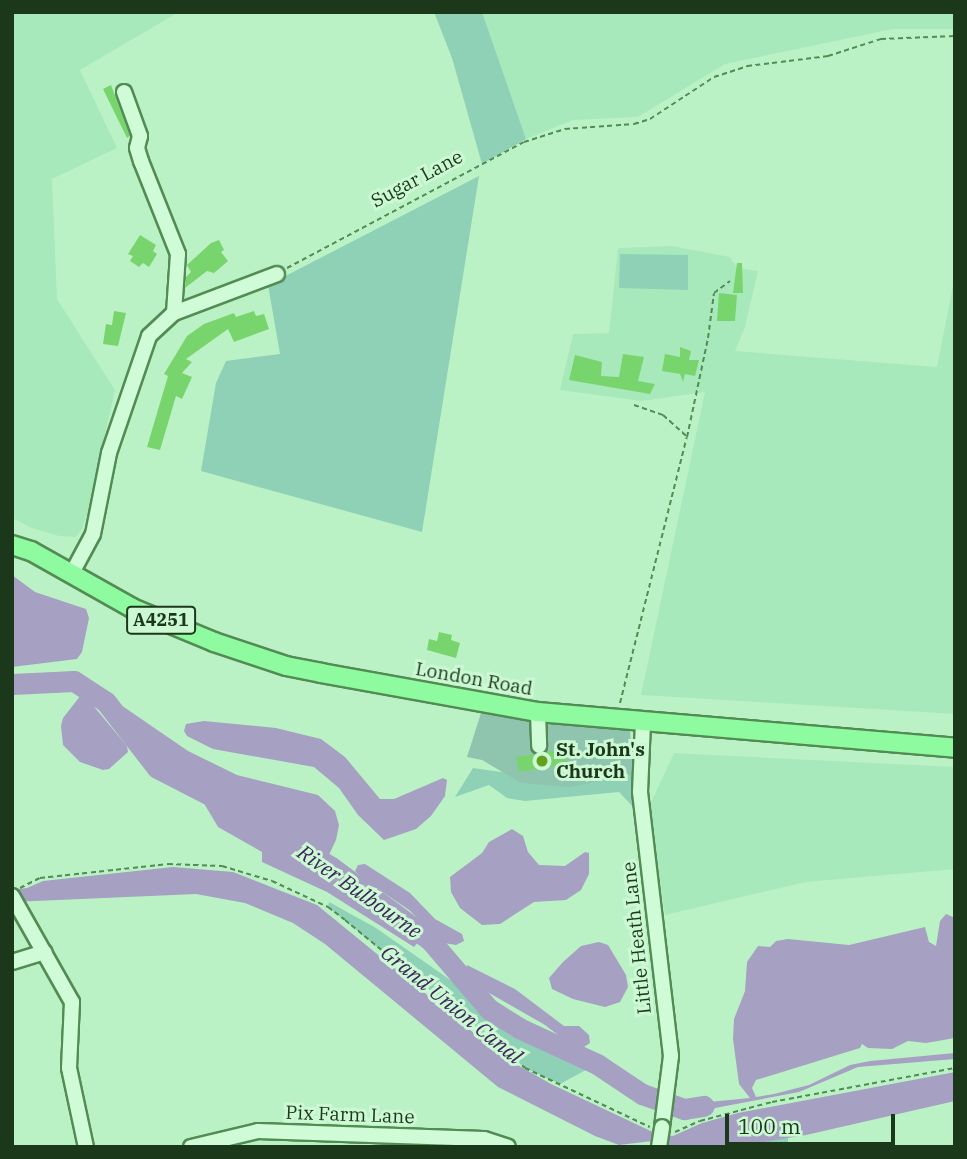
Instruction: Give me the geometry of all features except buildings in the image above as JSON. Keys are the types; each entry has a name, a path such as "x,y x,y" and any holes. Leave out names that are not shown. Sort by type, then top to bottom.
{"main road":[{"name":"London Road","path":"12,545 31,551 132,608 214,642 286,666 538,712 615,721 955,748"}],"street":[{"path":"124,92 140,136 137,148 141,161 178,254 174,313"},
{"path":"72,573 93,534 109,453 149,336 174,313 277,274"},
{"path":"538,712 539,746"},
{"name":"Little Heath Lane","path":"643,723 640,793 671,1056 659,1147"},
{"path":"17,892 22,909 72,1002 69,1068 86,1147"},
{"path":"12,961 45,952"},
{"name":"Pix Farm Lane","path":"191,1147 258,1131 484,1139 508,1147"}],"path":[{"name":"Sugar Lane","path":"277,274 524,142 565,129 634,124 650,119 714,77 747,66 828,56 881,39 955,36"},
{"path":"615,721 687,437 708,338 714,293 730,281"},
{"path":"634,405 663,415 687,437"},
{"path":"17,892 40,878 168,864 222,866 272,881 336,914 525,1068 663,1126 700,1121 772,1102 955,1068"}],"green space":[{"path":"12,12 179,12 80,70 117,148 52,179 57,299 115,390 87,514 76,537 59,536 32,528 12,518"},
{"path":"434,12 482,12 526,139 482,164 452,58"},
{"path":"482,12 955,12 955,29 893,29 725,64 638,117 573,120 526,139"},
{"path":"479,176 422,532 201,471 216,383 226,361 280,354 268,285"},
{"path":"672,246 730,257 737,268 758,271 745,327 735,351 937,367 955,275 955,714 641,695 705,392 641,401 560,390 573,334 609,333 618,248"},
{"path":"620,254 688,255 688,290 619,288"},
{"name":"St. John's Church","path":"481,713 630,730 633,774 570,787 521,783 482,760 467,757"},
{"path":"674,753 955,767 955,869 806,882 665,915 649,807"},
{"path":"473,768 551,779 635,770 635,809 619,792 525,801 507,798 489,785 455,797"},
{"path":"329,902 376,928 519,1028 597,1064 560,1084 525,1068 328,907"},
{"path":"788,1133 788,1147 705,1147"}],"shaded area":[{"path":"12,575 35,592 86,609 89,618 82,652 77,659 12,667"},
{"path":"81,695 86,697 127,746 128,752 109,769 103,770 80,762 63,745 63,718"},
{"path":"118,703 188,751 237,775 318,795 335,811 339,825 336,840 327,859 167,766 154,756 115,706"},
{"path":"204,721 276,728 321,739 345,757 380,799 394,799 443,778 447,780 445,796 431,816 416,829 384,840 358,815 339,788 314,767 213,749 187,736 184,731 186,724"},
{"path":"202,800 333,872 420,940 414,947 327,892 262,862 262,852 218,827"},
{"path":"512,829 523,836 528,852 539,865 565,866 585,852 589,853 589,874 581,890 566,900 534,902 500,924 482,925 460,908 451,892 450,877 482,853 489,842"},
{"path":"365,864 410,893 435,919 462,934 464,941 456,945 444,943 409,910 355,871 358,865"},
{"path":"173,867 233,872 317,905 502,1056 551,1084 657,1134 673,1136 702,1123 738,1113 955,1072 955,1101 806,1135 734,1147 675,1147 652,1141 619,1145 595,1136 498,1087 325,944 293,923 245,903 196,894 12,902 12,890 27,888 43,881"},
{"path":"946,914 955,918 955,1038 926,1043 908,1041 892,1049 868,1048 862,1044 860,1048 756,1080 752,1088 756,1097 774,1094 809,1085 850,1065 870,1061 955,1053 955,1059 858,1067 799,1092 678,1115 678,1105 750,1098 739,1084 733,1039 734,1019 745,991 747,962 758,946 770,947 776,941 788,939 849,945 925,927 929,942 936,946 940,921"},
{"path":"599,942 608,945 626,975 628,987 620,1002 605,1007 573,999 552,989 549,978 563,962 581,946"},
{"path":"467,965 515,989 564,1026 579,1026 589,1035 590,1043 581,1049 570,1044 545,1025 484,990 465,972"}],"waterway":[{"name":"River Bulbourne","path":"12,684 74,681 106,702 157,768 225,803 331,867 430,940 489,1009 519,1028 597,1064 642,1094 684,1109 704,1106"}],"place":[{"name":"St. John's Church","path":"542,761"}],"water label":[{"name":"Grand Union Canal","path":"452,1004"}]}
